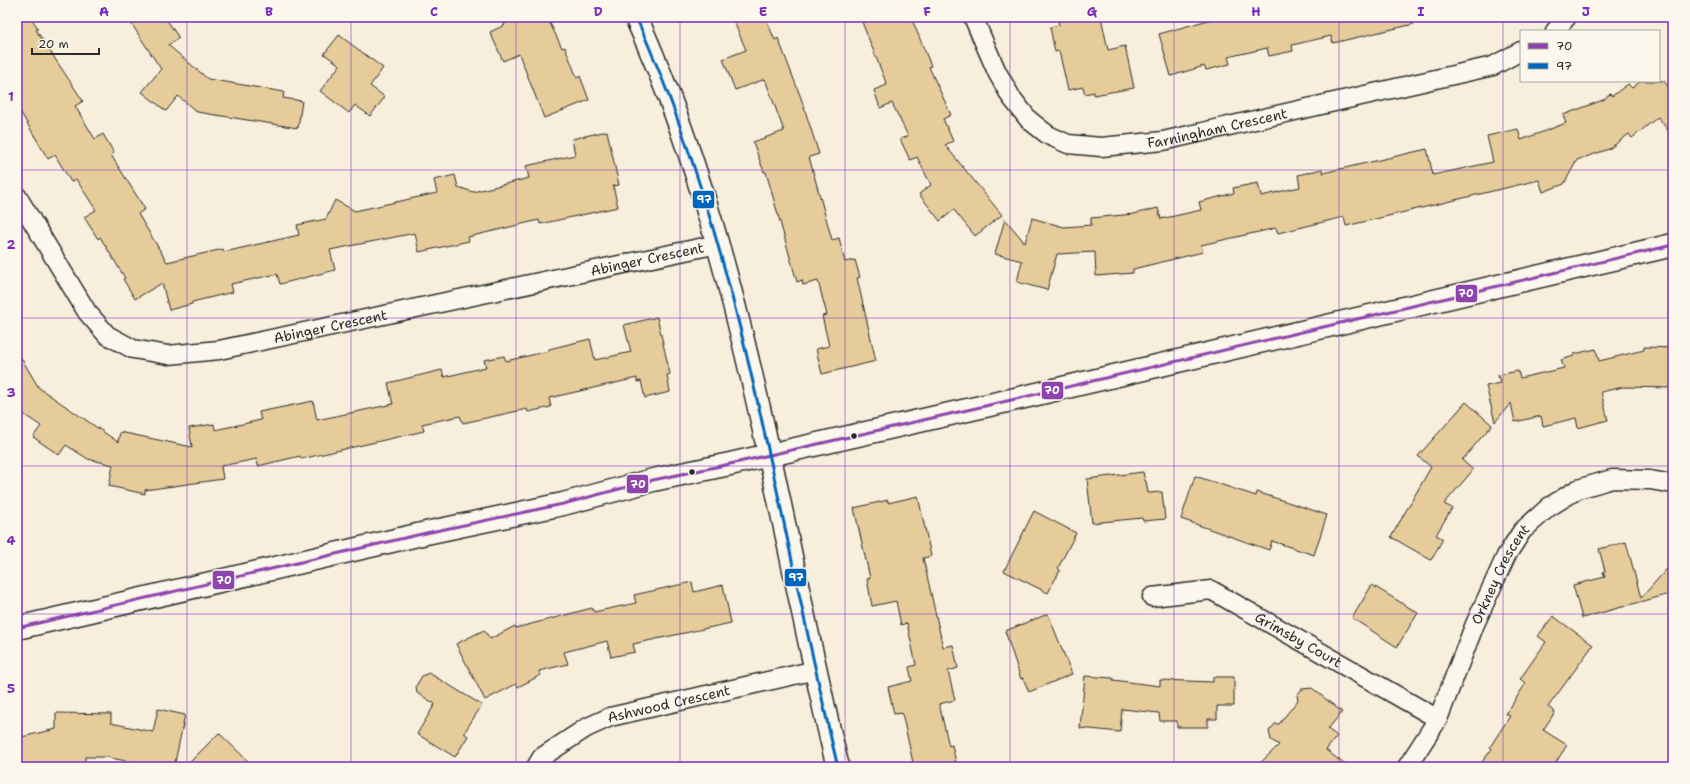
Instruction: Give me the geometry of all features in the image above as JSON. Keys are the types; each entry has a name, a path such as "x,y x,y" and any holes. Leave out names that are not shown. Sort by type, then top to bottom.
{"main road":[{"path":"636,17 675,112 698,176 718,244 733,300 769,455 838,767"},
{"path":"17,628 426,533 563,504 653,480 769,455 1673,245"}],"street":[{"name":"Farningham Crescent","path":"974,17 997,72 1011,97 1029,120 1048,135 1068,144 1101,147 1163,140 1493,66 1520,52"},
{"path":"1556,30 1567,17"},
{"name":"Abinger Crescent","path":"17,196 87,312 107,335 133,349 168,355 219,350 718,244"},
{"name":"Orkney Crescent","path":"1407,767 1438,719 1475,624 1506,556 1522,531 1549,507 1578,490 1612,479 1650,480 1673,484"},
{"name":"Grimsby Court","path":"1152,597 1211,590 1438,719"},
{"name":"Ashwood Crescent","path":"536,767 542,757 586,728 610,717 816,670"}],"building":[{"path":"17,17 31,17 38,29 36,30 83,101 75,106 95,139 103,134 114,153 111,155 145,209 138,214 167,262 223,249 224,252 299,235 297,225 326,219 335,200 355,211 437,193 434,180 455,175 458,187 473,192 529,178 526,166 575,155 572,139 607,131 619,185 613,186 618,207 540,224 539,220 468,237 469,241 419,252 415,233 330,250 335,270 280,284 277,274 231,284 233,292 192,302 192,304 169,310 162,283 135,299 123,279 125,278 100,237 98,239 84,217 96,210 76,179 71,182 55,155 48,159 17,106"},
{"path":"127,17 165,17 179,38 168,45 208,79 284,92 283,98 302,101 298,128 197,112 178,96 166,111 142,92 161,69"},
{"path":"502,17 547,17 562,48 565,47 577,78 580,76 589,100 544,118 519,54 503,61 490,32 505,25"},
{"path":"732,17 765,17 775,40 778,38 801,98 819,154 809,157 832,240 839,238 845,262 855,260 860,277 857,278 876,361 822,374 816,349 829,346 822,316 827,315 818,281 803,285 802,280 797,282 766,172 764,172 753,142 784,131 765,79 735,90 723,59 746,50"},
{"path":"860,17 911,17 931,66 929,67 951,115 943,119 953,141 945,145 1002,215 975,236 954,210 940,221 919,194 931,185 917,157 910,160 900,139 908,136 892,103 880,108 874,90 887,85"},
{"path":"1057,17 1101,17 1108,50 1125,46 1134,88 1094,95 1094,92 1085,94 1083,87 1068,90 1059,51 1055,52 1050,27 1059,25"},
{"path":"1219,17 1413,17 1414,24 1333,43 1331,36 1292,45 1293,51 1269,56 1267,48 1228,57 1230,64 1206,70 1204,66 1171,76 1159,34"},
{"path":"339,35 383,68 370,86 385,97 370,116 355,105 349,113 320,91 340,65 324,54"},
{"path":"1664,81 1673,93 1673,137 1658,117 1632,138 1629,134 1609,149 1577,160 1564,184 1543,192 1539,180 1346,226 1344,217 1278,233 1276,228 1201,245 1203,252 1133,269 1133,273 1096,276 1095,252 1057,254 1047,290 1017,282 1022,261 995,254 1005,219 1025,243 1032,218 1064,227 1091,225 1091,218 1134,214 1158,208 1161,219 1201,210 1199,202 1234,193 1233,188 1258,183 1261,196 1300,187 1298,175 1322,169 1323,173 1427,149 1433,175 1493,162 1487,136 1518,129 1521,140 1566,123 1563,115 1603,100 1610,94 1612,96 1628,84 1632,88 1640,82"},
{"path":"657,317 670,374 667,375 670,392 645,398 641,381 637,382 637,378 549,398 551,407 528,412 527,409 463,423 460,416 422,424 424,431 301,459 300,456 258,466 257,459 221,466 223,479 145,490 145,494 109,486 113,465 88,459 66,445 59,455 33,437 41,426 17,410 17,351 39,388 118,442 120,432 192,447 189,428 214,424 215,430 261,420 259,412 313,401 317,420 393,404 388,383 442,370 444,377 486,367 484,360 504,356 506,361 549,351 549,349 590,339 595,360 631,352 624,325"},
{"path":"1644,347 1673,348 1673,388 1623,387 1601,392 1608,420 1578,428 1576,418 1543,426 1541,416 1515,422 1511,403 1495,422 1486,386 1500,383 1498,375 1518,371 1520,378 1564,368 1561,360 1574,356 1574,354 1596,349 1599,361 1644,350"},
{"path":"1466,402 1492,425 1462,460 1473,470 1444,504 1452,508 1436,535 1443,539 1431,560 1391,537 1431,467 1418,456"},
{"path":"1143,472 1148,493 1162,492 1165,519 1143,521 1142,518 1092,523 1087,479"},
{"path":"1195,476 1256,496 1257,492 1327,515 1314,555 1272,541 1269,550 1181,519"},
{"path":"918,496 931,556 923,558 943,647 953,645 958,668 948,671 955,700 939,704 949,746 952,745 957,767 914,767 902,713 894,714 888,687 912,681 909,667 916,665 907,623 901,625 896,601 872,606 867,579 870,578 854,508 888,500 888,503"},
{"path":"1034,511 1076,533 1058,568 1060,570 1048,593 1004,571"},
{"path":"1626,542 1641,598 1673,562 1673,593 1582,618 1573,585 1605,577 1603,572 1605,571 1599,549"},
{"path":"692,582 694,592 723,585 731,623 633,644 635,652 611,657 607,641 564,652 568,664 539,671 541,675 518,687 516,684 485,700 456,644 484,630 490,639 515,626 516,628 592,608 594,612 636,603 634,595"},
{"path":"1372,585 1418,613 1397,647 1352,618"},
{"path":"1048,614 1072,674 1029,692 1023,678 1021,679 1005,631"},
{"path":"1553,616 1593,645 1548,707 1555,712 1543,730 1567,745 1553,767 1478,767 1492,749 1490,747 1510,716 1506,714 1526,683 1520,679 1546,642 1538,636"},
{"path":"429,673 482,705 464,733 468,736 455,757 417,734 435,704 417,693 416,686 422,676"},
{"path":"1085,676 1113,678 1113,680 1160,686 1160,680 1213,682 1213,677 1234,677 1234,706 1217,706 1217,719 1208,719 1208,727 1177,727 1177,721 1160,721 1159,713 1122,709 1120,732 1080,728"},
{"path":"1312,688 1342,712 1328,729 1337,736 1326,750 1348,767 1256,767 1279,745 1271,740 1269,731 1275,724 1279,724 1298,700 1297,695 1302,689"},
{"path":"158,709 185,715 174,767 156,767 106,757 85,757 85,767 17,767 17,738 56,729 56,713 111,714 111,723 153,732"},
{"path":"219,733 254,767 185,767"}],"transit line":[{"name":"97","path":"636,17 668,93 695,170 719,249 759,408 827,723 838,767"},
{"name":"70","path":"17,628 426,533 563,504 653,480 1020,398 1673,245"}]}
